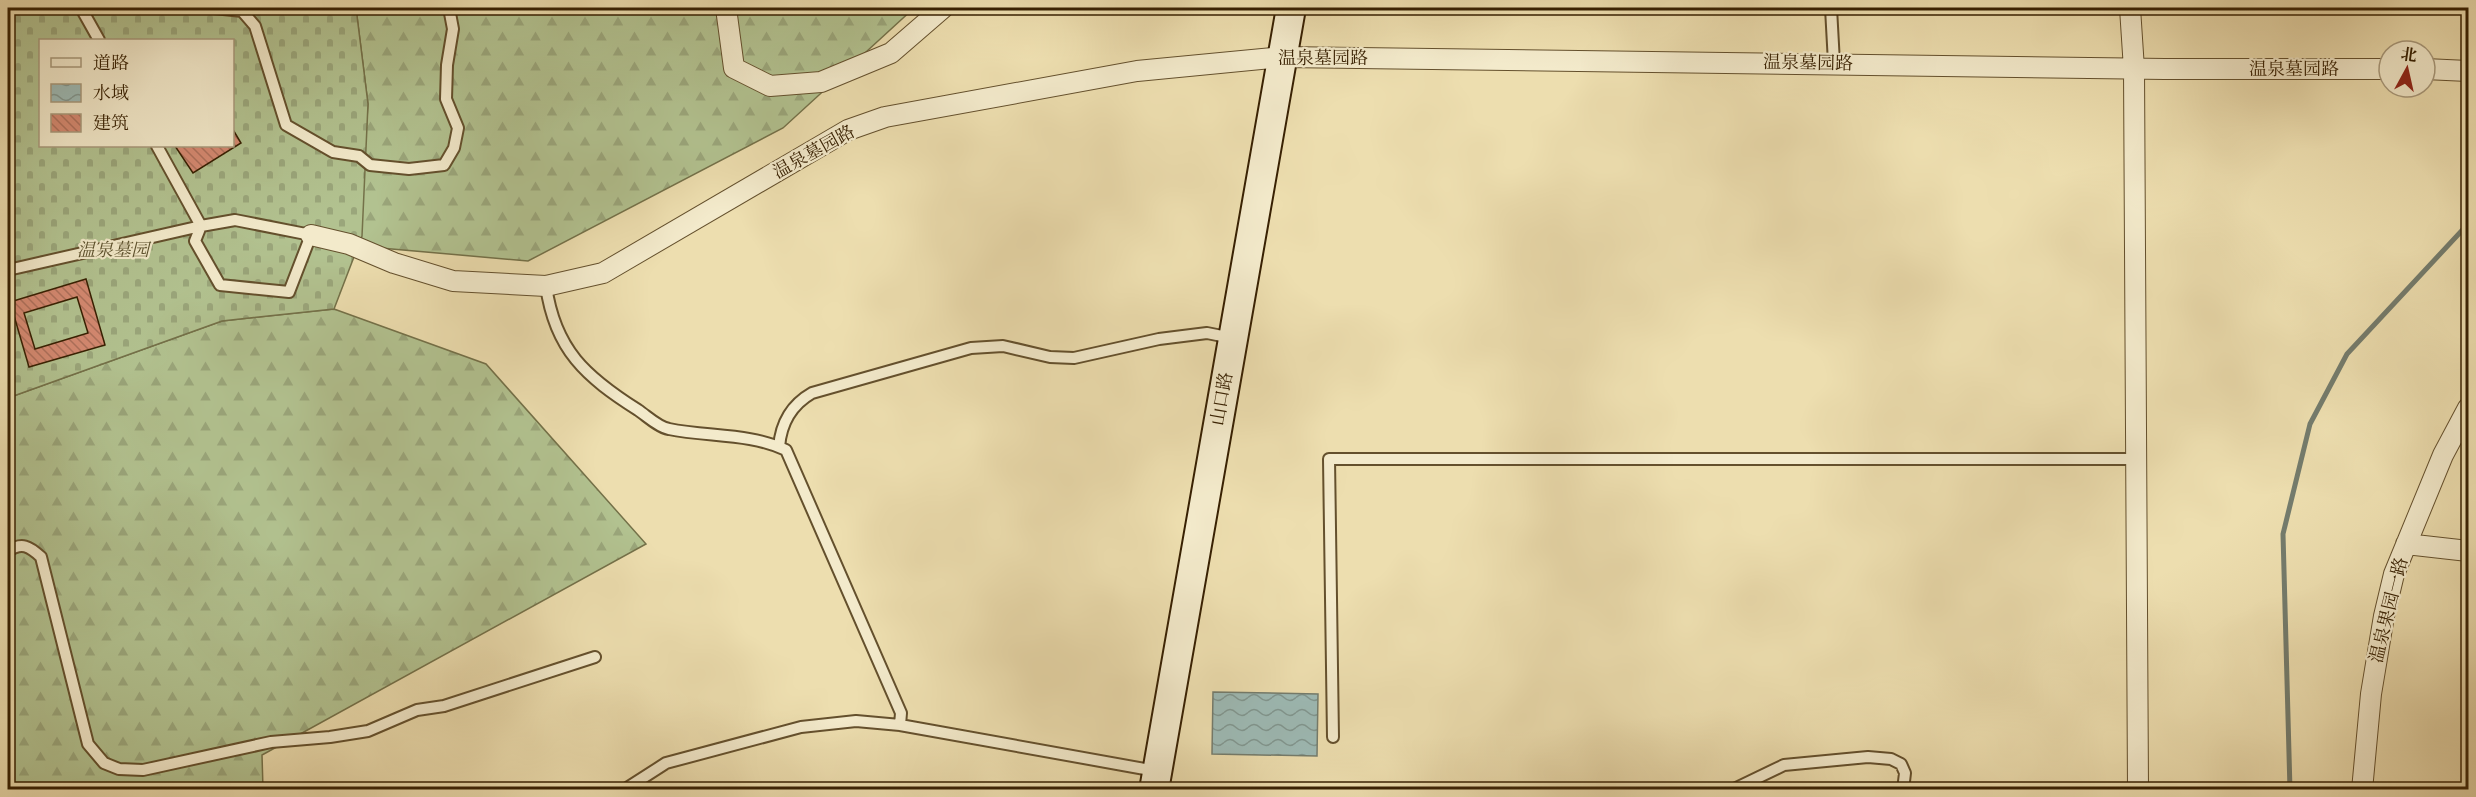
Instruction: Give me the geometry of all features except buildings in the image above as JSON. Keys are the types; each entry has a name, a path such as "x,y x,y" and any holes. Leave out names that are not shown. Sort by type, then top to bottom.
{"street":[{"path":"726,8 734,68 770,86 821,82 891,53 943,8"},
{"name":"山口路","path":"1155,780 1291,8"},
{"path":"2130,8 2134,69 2138,789"},
{"name":"温泉墓园路","path":"311,235 349,244 394,263 453,281 546,286 603,273 848,130 885,117 1137,71 1283,57 2134,69 2377,69"},
{"path":"2437,70 2469,71"},
{"name":"温泉果园一路","path":"2362,789 2370,694 2394,574 2442,455 2469,408"},
{"path":"2406,544 2469,551"}],"lane":[{"path":"81,8 98,39"},
{"path":"214,8 242,10 255,26 286,125 333,152 359,156 370,165 409,169 444,165 454,148 458,128 446,99 447,65 453,28 449,8"},
{"path":"1831,8 1834,63"},
{"path":"159,147 201,226"},
{"path":"8,270 201,226 235,220 311,235 289,292 220,285 195,241 201,226"},
{"path":"546,286 550,310 574,360 602,387 666,428 753,440 786,450 901,713 900,725"},
{"path":"779,447 781,430 796,402 812,393 971,348 1003,346 1050,357 1074,358 1159,339 1207,333 1233,338"},
{"path":"1333,737 1329,459 2136,459"},
{"path":"8,551 23,545 30,547 41,557 88,744 104,763 119,769 143,770 271,742 368,731 417,710 444,706 595,657"},
{"path":"624,789 666,763 801,727 856,721 900,725 1155,780"},
{"path":"1732,789 1784,765 1868,757 1891,759 1901,764 1905,773 1903,789"}],"green space":[{"name":"温泉墓园","path":"8,8 356,8 368,104 362,236 334,309 222,321 8,398"},
{"path":"356,8 914,8 783,128 528,261 358,246 368,104"},
{"path":"334,309 486,364 646,544 262,755 263,789 8,789 8,398 222,321"}],"water":[{"path":"1213,692 1318,694 1317,756 1212,754"}],"waterway":[{"path":"2290,790 2283,534 2310,424 2347,354 2468,224"}]}
